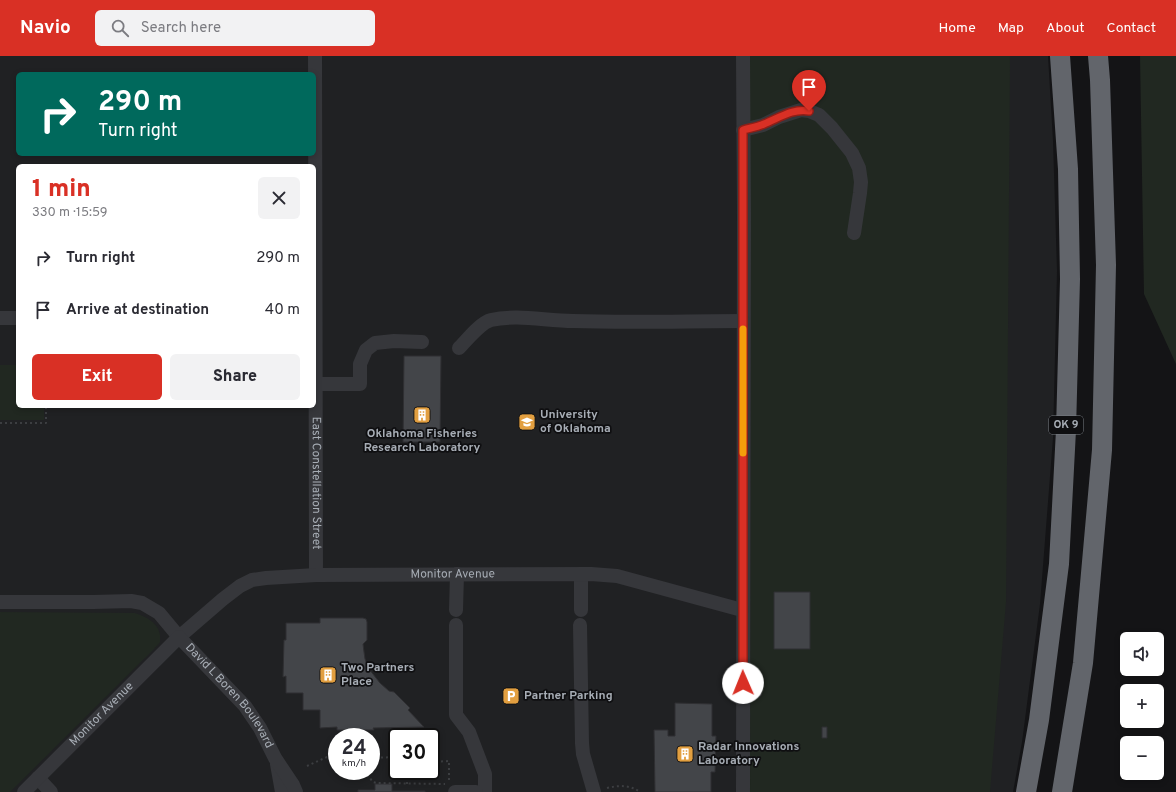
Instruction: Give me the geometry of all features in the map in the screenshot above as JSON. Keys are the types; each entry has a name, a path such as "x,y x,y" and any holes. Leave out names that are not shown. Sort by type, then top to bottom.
{"highway":[{"name":"OK 9","path":"1026,792 1039,720 1059,564 1066,430 1070,279 1068,177 1060,56"},
{"path":"1062,792 1083,663 1102,450 1106,265 1098,56"}],"street":[{"name":"East Constellation Street","path":"315,56 315,72"},
{"path":"743,56 743,792"},
{"path":"743,130 801,110 819,115 832,128 852,153 859,168 860,193 854,233"},
{"path":"0,318 16,318"},
{"path":"459,348 483,324 489,320 503,318 572,321 743,321"},
{"path":"316,384 360,384 360,364 366,350 375,343 394,341 422,342"},
{"name":"East Constellation Street","path":"315,408 316,575"},
{"path":"456,610 457,574"},
{"path":"581,574 581,610"},
{"name":"Monitor Avenue","path":"24,792 179,637 223,599 240,586 252,580 284,576 316,575 581,574 617,576 742,610"},
{"path":"0,602 131,601 142,603 158,613 179,637"},
{"path":"456,625 456,715 469,732 485,774 485,792"},
{"path":"580,625 583,754 599,790"},
{"name":"David L Boren Boulevard","path":"179,637 245,706 260,728 275,758 296,792"},
{"name":"David L Boren Boulevard","path":"275,758 282,792"},
{"path":"38,778 51,792"},
{"path":"455,792 476,792"}],"path":[{"path":"0,423 46,423 46,408"},
{"path":"307,766 328,757"},
{"path":"371,780 377,784 447,784 449,782 449,761 440,762"},
{"path":"407,780 407,784"},
{"path":"599,790 628,786 640,792"}],"shaded area":[{"name":"University of Oklahoma","path":"0,56 1048,56 1053,141 1057,271 1053,438 1040,604 1022,742 1013,792 0,792"},
{"path":"748,56 1010,56 1006,602 990,792 750,792 751,313"},
{"path":"1140,56 1176,56 1176,364 1144,294"},
{"path":"0,365 16,365 16,408 44,408 44,420 0,420"},
{"path":"0,612 135,613 154,623 159,630 160,635 160,642 154,649 10,792 0,792"}],"building":[{"name":"Oklahoma Fisheries Research Laboratory","path":"404,356 441,356 440,442 403,442"},
{"path":"774,592 810,592 810,649 774,649"},
{"name":"Two Partners Place","path":"320,618 366,619 367,640 363,644 365,659 369,669 380,683 389,691 394,692 410,708 408,710 424,727 320,728 320,710 303,710 303,693 286,693 286,676 283,677 286,623 320,623"},
{"path":"756,681 761,681 761,696 756,696"},
{"name":"Radar Innovations Laboratory","path":"675,703 712,704 712,736 716,736 715,772 711,772 711,792 655,792 654,730 668,730 668,736 675,736"},
{"path":"822,727 827,727 827,738 822,738"},
{"path":"375,784 392,784 392,791 425,792 358,792 358,790 375,790"}],"slow traffic":[{"path":"743,329 743,453"}],"place":[{"name":"Oklahoma Fisheries Research Laboratory","path":"422,415"},
{"name":"University of Oklahoma","path":"527,422"},
{"name":"Two Partners Place","path":"328,675"},
{"name":"Partner Parking","path":"511,696"},
{"name":"Radar Innovations Laboratory","path":"685,754"}],"route":[{"path":"743,683 743,130 801,110 809,111"}]}
